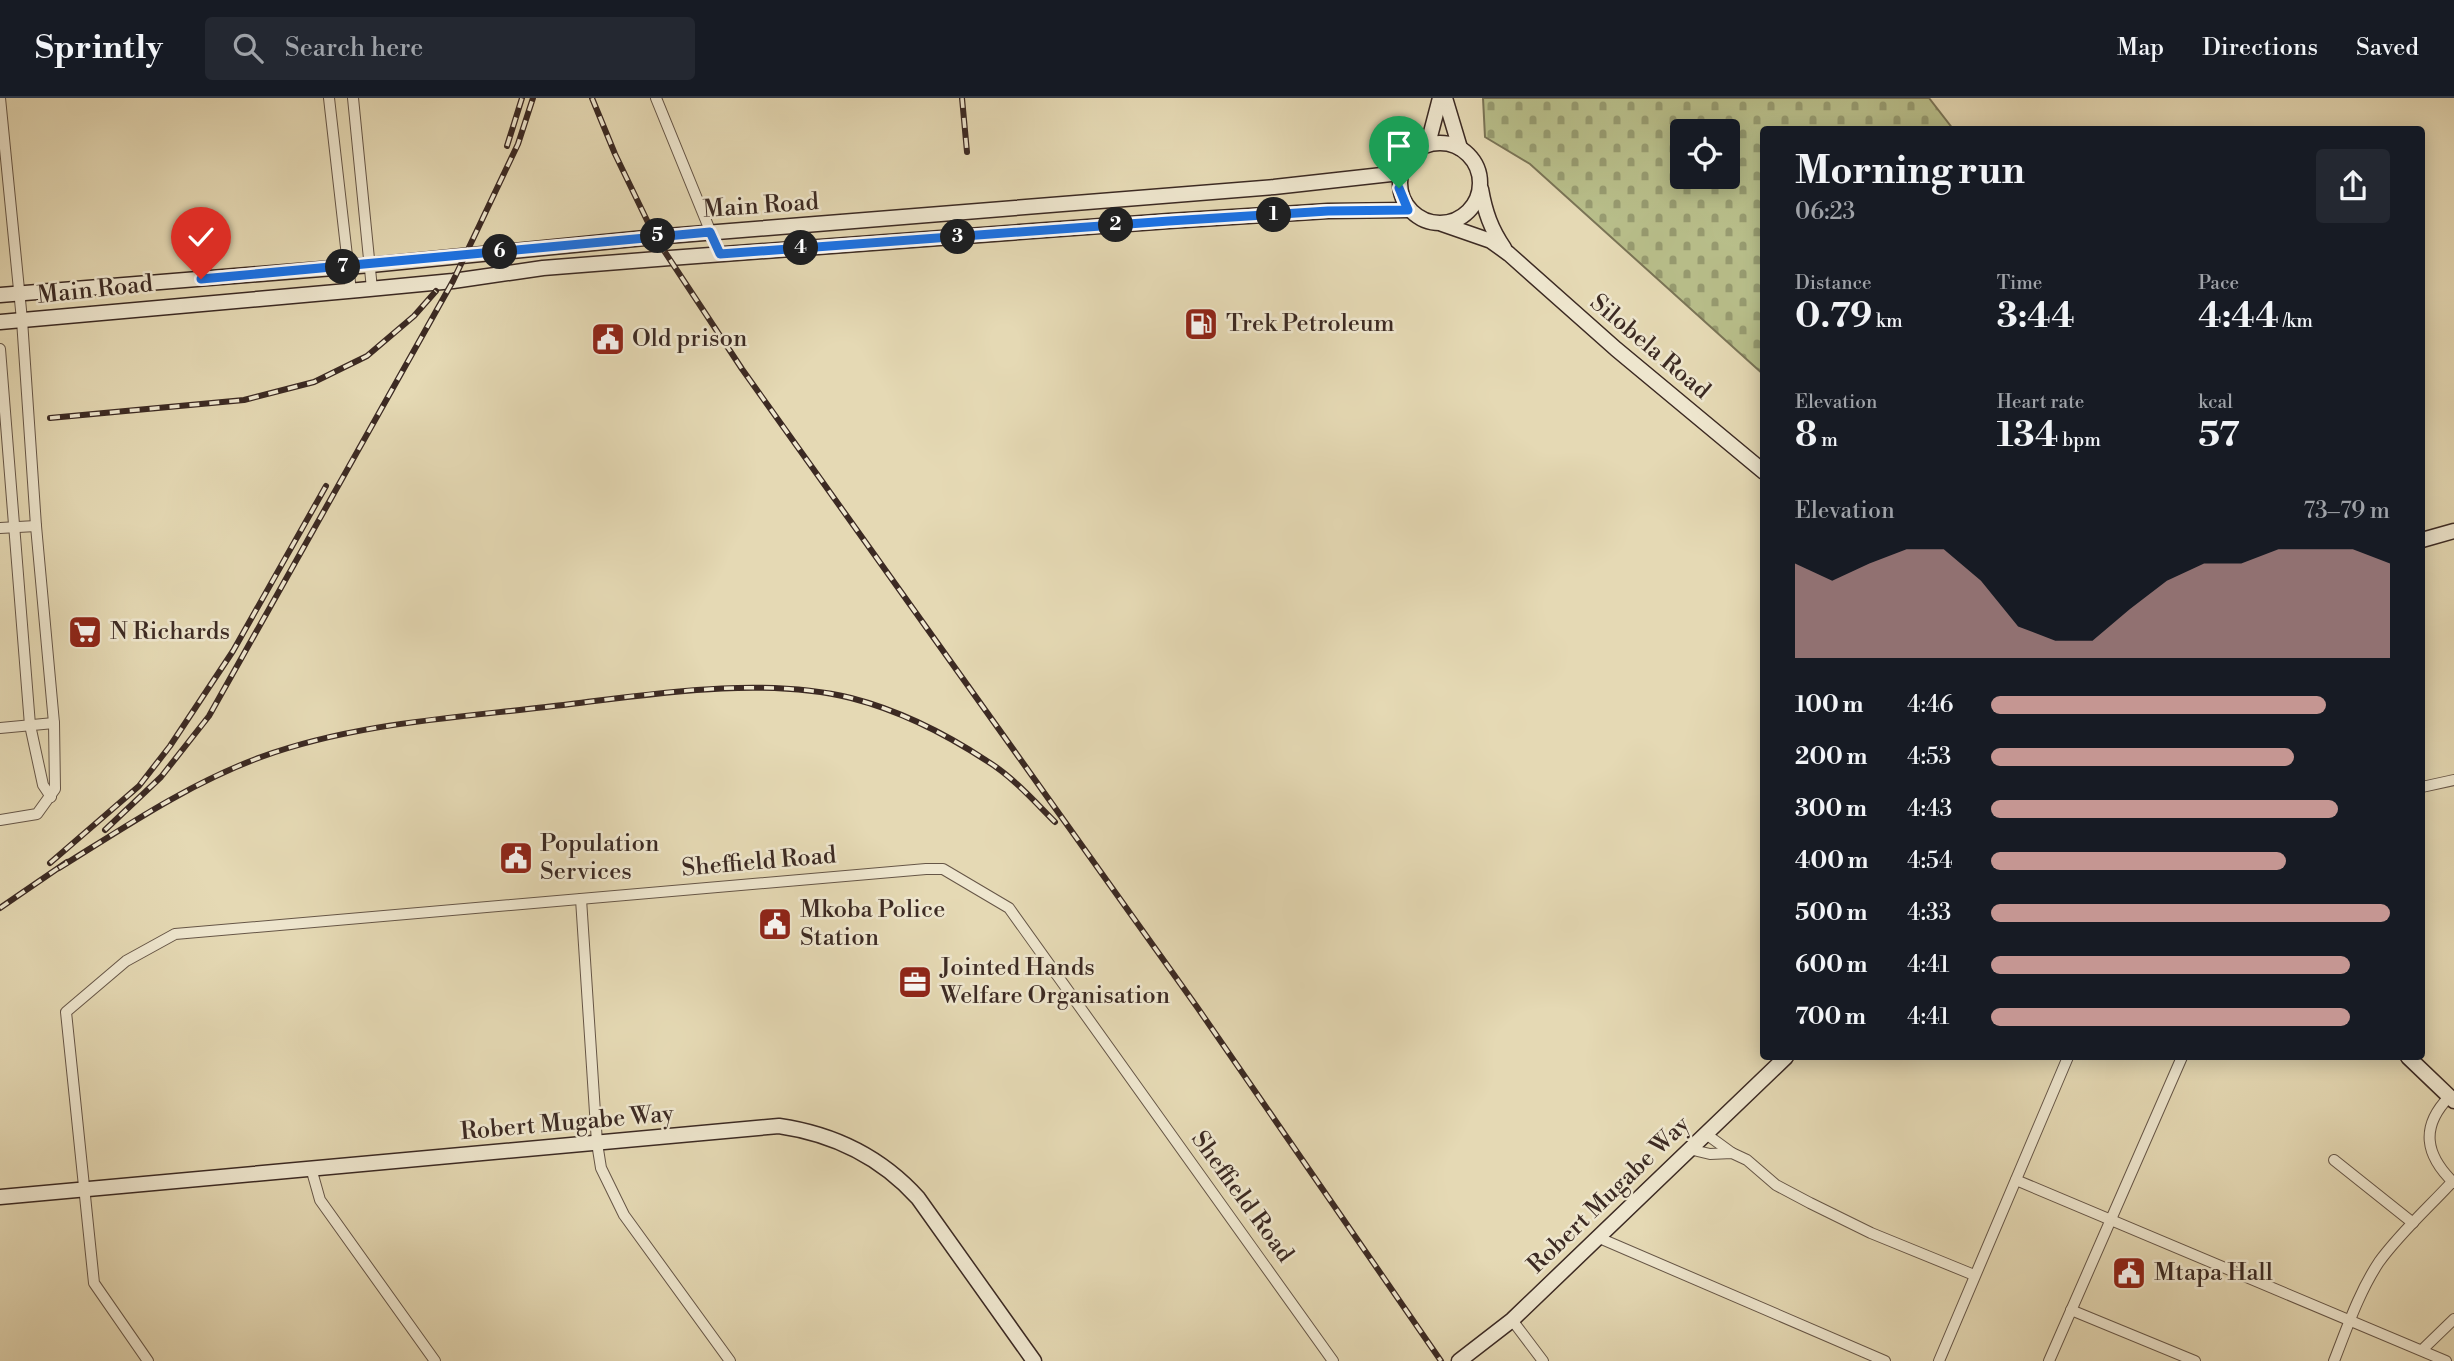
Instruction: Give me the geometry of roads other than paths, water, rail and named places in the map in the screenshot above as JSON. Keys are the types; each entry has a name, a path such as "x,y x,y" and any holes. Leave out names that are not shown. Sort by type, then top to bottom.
{"main road":[{"path":"1428,144 1442,98"},
{"path":"1442,98 1460,148 1475,164 1480,184 1479,194 1469,211 1461,218 1443,224 1424,221 1408,210 1399,188 1400,173 1406,160 1416,150 1428,144 1448,144 1460,148"},
{"name":"Main Road","path":"0,295 371,265 710,232 1274,187 1400,173"},
{"name":"Silobela Road","path":"1480,184 1484,209 1493,230 1509,254"},
{"name":"Main Road","path":"0,322 453,281 543,268 1328,211 1408,210"},
{"path":"899,218 902,241"},
{"name":"Silobela Road","path":"1443,224 1491,241 1509,254 1616,349 1760,469"},
{"path":"200,303 201,279"},
{"path":"2425,539 2454,531"},
{"name":"Robert Mugabe Way","path":"1460,1361 1512,1320 1783,1060"},
{"path":"2412,1060 2452,1099"},
{"name":"Robert Mugabe Way","path":"0,1197 779,1126 809,1130 858,1151 902,1180 918,1198 1034,1361"}],"street":[{"path":"0,820 37,814 51,797 56,781 54,723 36,526 22,320 1,98"},
{"path":"329,98 351,291"},
{"path":"353,98 372,289"},
{"path":"656,98 720,254"},
{"path":"0,348 30,725 43,785 51,797"},
{"path":"0,528 36,526"},
{"path":"0,728 54,723"},
{"path":"2425,786 2454,780"},
{"name":"Sheffield Road","path":"84,1189 66,1012 126,961 175,934 943,869 1009,908 1333,1361"},
{"path":"581,899 597,1143 601,1168 624,1215 730,1361"},
{"path":"1939,1361 2067,1060"},
{"path":"2049,1361 2181,1060"},
{"path":"2334,1361 2377,1265 2389,1248 2453,1182 2433,1156 2430,1144 2432,1121 2438,1108 2452,1099"},
{"path":"1706,1134 1732,1153 1747,1160 1776,1185 1810,1203 1871,1233 1975,1275"},
{"path":"1689,1149 1710,1154 1732,1153"},
{"path":"2334,1160 2413,1223"},
{"path":"311,1168 320,1200 435,1361"},
{"path":"2016,1180 2446,1361"},
{"path":"84,1189 94,1283 148,1361"},
{"path":"1597,1237 1885,1361"},
{"path":"2071,1310 2195,1361"},
{"path":"1512,1320 1544,1361"},
{"path":"2422,1350 2454,1320"}],"railway":[{"path":"507,146 522,98"},
{"path":"105,830 161,777 209,716 453,281 518,144 533,98"},
{"path":"592,98 615,154 655,237 742,369 1197,1007 1441,1361"},
{"path":"962,98 967,152"},
{"path":"50,418 244,400 314,382 367,356 414,316 436,291"},
{"path":"50,863 139,786 170,746 233,651 326,486"},
{"path":"59,868 157,807 208,780 261,757 295,746 366,730 438,719 659,693 738,688 815,691 869,703 904,716 955,741 997,767 1055,822"},
{"path":"0,908 67,862"}],"place":[{"name":"Trek Petroleum","path":"1201,324"},
{"name":"Old prison","path":"608,339"},
{"name":"N Richards","path":"85,632"},
{"name":"Population Services","path":"516,858"},
{"name":"Mkoba Police Station","path":"775,924"},
{"name":"Jointed Hands Welfare Organisation","path":"915,982"},
{"name":"Mtapa Hall","path":"2129,1273"}]}
